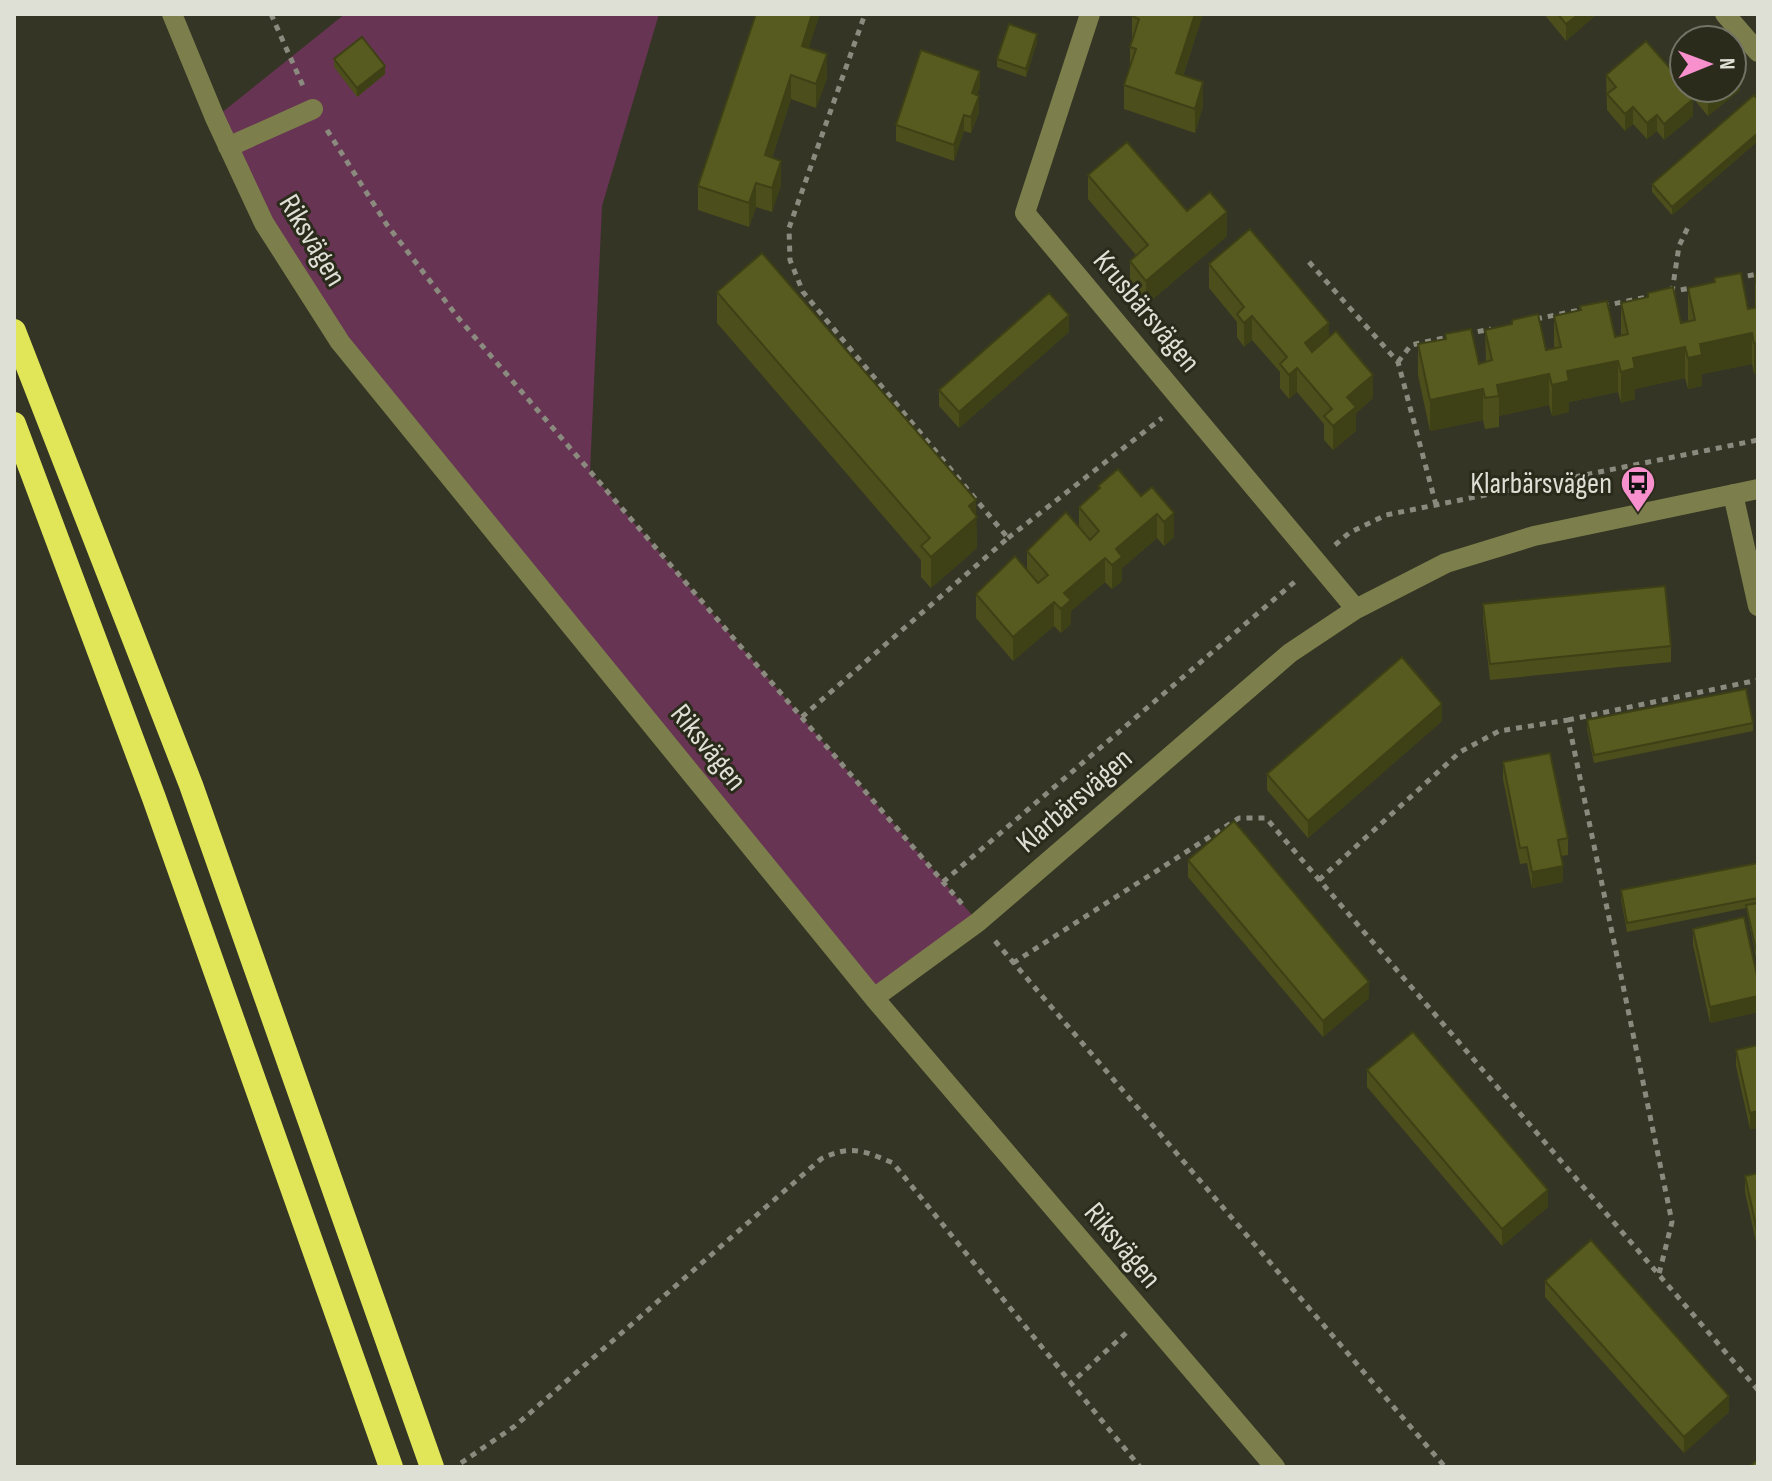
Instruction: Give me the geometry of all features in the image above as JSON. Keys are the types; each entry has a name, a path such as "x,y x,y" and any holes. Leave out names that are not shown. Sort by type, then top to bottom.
{"highway":[{"path":"14,331 191,785 432,1467"},
{"path":"14,424 159,813 391,1467"}],"street":[{"name":"Riksvägen","path":"172,14 264,223 340,342 874,998 1275,1467"},
{"name":"Krusbärsvägen","path":"1090,14 1025,213 1356,609"},
{"path":"1725,14 1758,52"},
{"path":"228,147 313,109"},
{"name":"Klarbärsvägen","path":"874,998 978,922 1290,653 1356,609 1446,563 1534,536 1758,489"},
{"path":"1733,494 1758,606"}],"path":[{"path":"271,14 313,109 387,225 460,320 1445,1467"},
{"path":"865,14 789,228 790,260 803,292 1008,538"},
{"path":"1672,292 1679,246 1690,223"},
{"path":"1309,262 1398,362 1436,505"},
{"path":"1729,280 1758,274"},
{"path":"1533,320 1701,286"},
{"path":"1398,362 1411,345 1503,326"},
{"path":"802,717 1008,538 1184,402"},
{"path":"1319,880 1460,752 1499,731 1568,720 1758,680"},
{"path":"1568,720 1672,1222 1659,1274"},
{"path":"1013,963 1239,818 1266,818 1758,1390"},
{"path":"456,1467 515,1426 821,1159 837,1151 861,1150 893,1163 1140,1467"},
{"path":"1071,1383 1144,1316"}],"shaded area":[{"path":"345,14 659,14 602,206 590,472 978,922 874,998 340,342 215,118"}],"building":[{"path":"756,14 812,14 802,46 827,54 816,84 791,75 765,155 781,161 772,188 756,183 749,203 698,186"},
{"path":"1132,14 1195,14 1176,73 1203,82 1195,109 1124,85 1136,49 1130,47 1139,19"},
{"path":"1558,14 1579,14 1566,24"},
{"path":"1009,24 1037,34 1026,69 997,59"},
{"path":"362,37 385,66 357,88 334,59"},
{"path":"1646,41 1668,66 1668,104 1687,104 1664,124 1657,115 1647,123 1633,107 1625,114 1607,94 1616,87 1606,75"},
{"path":"921,50 980,71 972,93 979,96 971,117 964,115 954,145 896,125"},
{"path":"1754,95 1758,100 1758,133 1672,207 1652,184 1744,104 1748,104"},
{"path":"1127,142 1187,211 1210,192 1227,212 1146,281 1130,261 1148,245 1088,175"},
{"path":"1250,229 1329,323 1305,343 1312,352 1336,331 1373,375 1347,397 1356,407 1333,426 1324,416 1332,409 1297,368 1289,375 1280,364 1287,357 1252,316 1244,323 1237,314 1244,307 1209,264"},
{"path":"762,253 976,500 969,506 977,517 931,557 921,546 930,538 717,292"},
{"path":"1741,273 1748,309 1758,307 1758,343 1754,343 1752,333 1700,344 1702,355 1688,358 1685,347 1633,358 1635,368 1621,372 1618,361 1567,371 1569,381 1552,385 1549,374 1497,385 1499,396 1485,398 1483,389 1430,400 1418,344 1446,339 1445,334 1471,329 1479,364 1492,360 1485,330 1538,314 1546,350 1561,347 1554,316 1581,310 1580,306 1607,301 1615,337 1628,334 1621,303 1673,287 1681,323 1695,320 1688,288 1715,282 1714,278"},
{"path":"1049,293 1069,315 959,412 939,390"},
{"path":"1118,469 1141,496 1152,487 1174,513 1164,522 1157,514 1116,549 1122,557 1112,565 1105,558 1064,593 1071,600 1061,609 1054,602 1013,637 976,594 1015,556 1038,583 1048,575 1027,551 1066,512 1090,540 1099,531 1079,507"},
{"path":"1665,586 1671,646 1490,664 1483,604"},
{"path":"1402,657 1442,704 1308,821 1267,774"},
{"path":"1746,689 1753,723 1594,755 1587,720"},
{"path":"1550,753 1568,838 1558,840 1563,866 1532,872 1527,847 1520,848 1503,762"},
{"path":"1234,821 1369,982 1323,1021 1188,860"},
{"path":"1758,863 1758,898 1627,923 1621,890"},
{"path":"1758,903 1758,950 1756,950 1746,905"},
{"path":"1744,917 1758,980 1758,996 1710,1007 1693,929"},
{"path":"1413,1032 1548,1190 1502,1229 1367,1070"},
{"path":"1758,1045 1758,1111 1750,1113 1736,1050"},
{"path":"1758,1173 1758,1235 1745,1176"},
{"path":"1591,1240 1729,1396 1684,1437 1545,1281"}],"place":[{"name":"Klarbärsvägen","path":"1638,514"}]}
